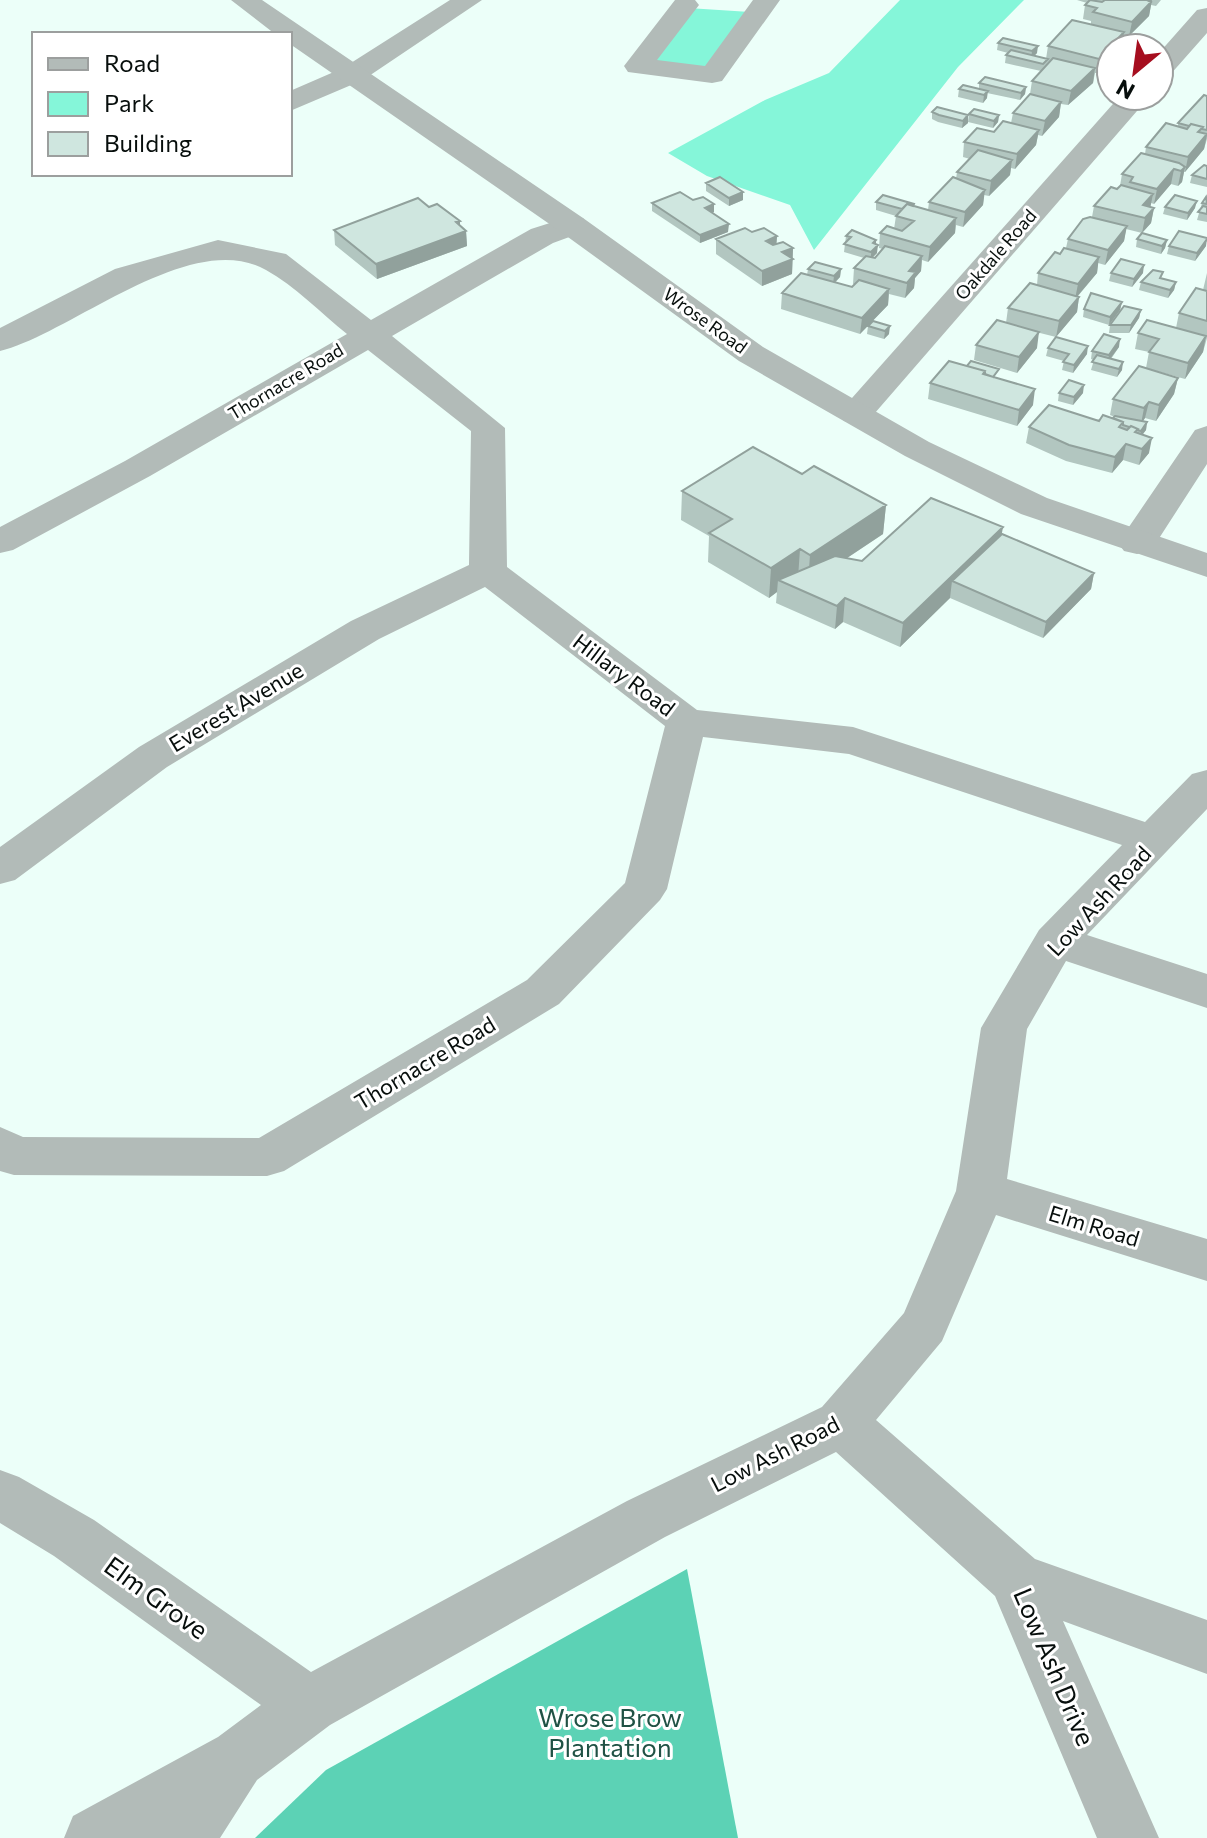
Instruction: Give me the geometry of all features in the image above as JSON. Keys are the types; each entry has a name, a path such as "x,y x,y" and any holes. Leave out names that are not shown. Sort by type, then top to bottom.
{"street":[{"name":"Wrose Road","path":"244,0 291,32"},
{"path":"292,101 308,97 353,74 469,0"},
{"path":"675,2 721,7 763,4 712,75 638,66 675,2"},
{"path":"1175,52 1207,16"},
{"name":"Wrose Road","path":"292,33 572,225 751,354 917,449 1034,506 1207,566"},
{"name":"Oakdale Road","path":"856,414 1122,112"},
{"name":"Thornacre Road","path":"0,542 126,478 365,335 542,236 572,225"},
{"path":"0,341 126,276 218,249 275,261 365,335 488,428 488,571"},
{"path":"1137,543 1207,437"},
{"name":"Hillary Road","path":"488,571 686,722 853,741 1155,841"},
{"name":"Everest Avenue","path":"0,869 153,757 365,630 488,571"},
{"name":"Thornacre Road","path":"0,1146 14,1156 267,1157 543,992 645,889 686,722"},
{"name":"Low Ash Road","path":"95,1838 239,1758 309,1705 646,1519 841,1423 924,1326 981,1191 1004,1028 1055,941 1207,784"},
{"path":"1055,941 1207,991"},
{"name":"Elm Road","path":"981,1191 1207,1260"},
{"name":"Low Ash Drive","path":"841,1423 1016,1578 1128,1838"},
{"name":"Elm Grove","path":"0,1494 74,1538 309,1705"},
{"path":"1016,1578 1207,1647"},
{"path":"184,1838 239,1758"}],"green space":[{"path":"900,0 1024,0 958,67 814,250 790,205 707,176 668,153 765,100 829,73"},
{"path":"688,8 750,12 708,71 646,64"},
{"name":"Wrose Brow Plantation","path":"687,1569 738,1838 255,1838 326,1770"}],"building":[{"path":"1090,0 1151,2 1132,22 1093,12 1097,8 1085,5"},
{"path":"1072,20 1124,32 1095,32 1095,58 1048,46"},
{"path":"1003,38 1038,46 1032,51 998,43"},
{"path":"1011,50 1048,59 1043,64 1006,55"},
{"path":"1053,58 1095,68 1071,91 1032,81"},
{"path":"985,77 1026,87 1021,93 979,83"},
{"path":"963,85 988,91 984,95 959,89"},
{"path":"1030,94 1061,102 1045,121 1013,113"},
{"path":"1204,95 1207,96 1207,130 1178,123"},
{"path":"937,107 968,115 963,121 939,115 932,112"},
{"path":"974,109 999,115 994,121 969,114"},
{"path":"1003,121 1039,130 1017,154 964,142 977,128 994,132"},
{"path":"1166,123 1187,129 1191,124 1203,127 1198,132 1207,134 1188,157 1146,147"},
{"path":"978,150 1012,160 991,181 957,172"},
{"path":"1141,153 1185,167 1181,171 1174,169 1157,189 1130,182 1133,177 1122,174"},
{"path":"1204,165 1207,166 1207,179 1192,175"},
{"path":"720,177 743,192 729,198 706,183"},
{"path":"953,177 985,190 965,212 929,202"},
{"path":"1121,185 1153,194 1143,205 1154,208 1145,218 1094,206 1111,187 1117,189"},
{"path":"680,192 693,200 703,197 714,204 705,208 729,224 700,235 652,203"},
{"path":"883,195 914,204 907,204 902,209 876,202"},
{"path":"1175,195 1197,201 1188,213 1165,207"},
{"path":"418,198 429,207 437,204 460,221 456,222 466,231 376,264 334,230"},
{"path":"907,204 956,218 930,247 880,233 887,226 902,231 914,221 896,216"},
{"path":"1203,206 1207,207 1207,214 1198,212"},
{"path":"1090,217 1127,226 1108,250 1068,239 1083,219"},
{"path":"745,228 752,232 764,228 777,236 766,241 773,245 783,242 793,248 782,252 793,259 762,271 716,239"},
{"path":"852,230 876,240 873,243 878,245 871,252 844,244 851,237 846,236"},
{"path":"1179,231 1207,239 1197,253 1169,246"},
{"path":"1142,233 1167,240 1162,246 1137,239"},
{"path":"885,246 922,256 909,271 916,272 907,283 854,268 866,256 875,258"},
{"path":"1064,248 1099,257 1078,284 1038,273 1055,252 1060,254"},
{"path":"1121,259 1144,265 1134,279 1111,273"},
{"path":"815,262 841,269 834,276 808,269"},
{"path":"1153,270 1163,272 1160,278 1176,282 1170,290 1141,282"},
{"path":"801,273 852,287 859,280 889,289 862,318 782,293"},
{"path":"1030,283 1079,297 1059,321 1008,308"},
{"path":"1196,288 1207,291 1207,321 1179,313"},
{"path":"1091,293 1122,302 1110,317 1084,309"},
{"path":"1124,306 1141,310 1131,325 1110,325"},
{"path":"997,320 1039,332 1019,357 976,345"},
{"path":"1147,320 1206,336 1188,363 1149,352 1159,339 1138,333"},
{"path":"873,321 890,326 885,331 868,326"},
{"path":"1104,334 1120,339 1109,355 1092,351"},
{"path":"1056,337 1088,346 1074,365 1063,362 1069,354 1048,348"},
{"path":"1097,355 1123,362 1119,369 1092,362"},
{"path":"949,361 1035,389 1019,410 930,383"},
{"path":"971,361 999,369 993,377 985,371 967,366"},
{"path":"1139,366 1178,378 1159,405 1149,402 1144,408 1113,399"},
{"path":"1069,380 1084,385 1074,397 1059,393"},
{"path":"1049,405 1099,421 1103,415 1123,422 1119,427 1127,430 1131,426 1138,429 1135,432 1152,438 1142,449 1126,444 1115,457 1069,445 1029,427"},
{"path":"1113,418 1147,422 1141,431 1123,425 1123,422"},
{"path":"753,447 802,474 814,466 886,505 810,555 800,549 771,568 709,533 732,519 682,491"},
{"path":"931,498 1003,527 903,623 845,598 837,606 778,580 835,556 862,561"},
{"path":"1002,534 1094,573 1046,622 952,581"}]}
